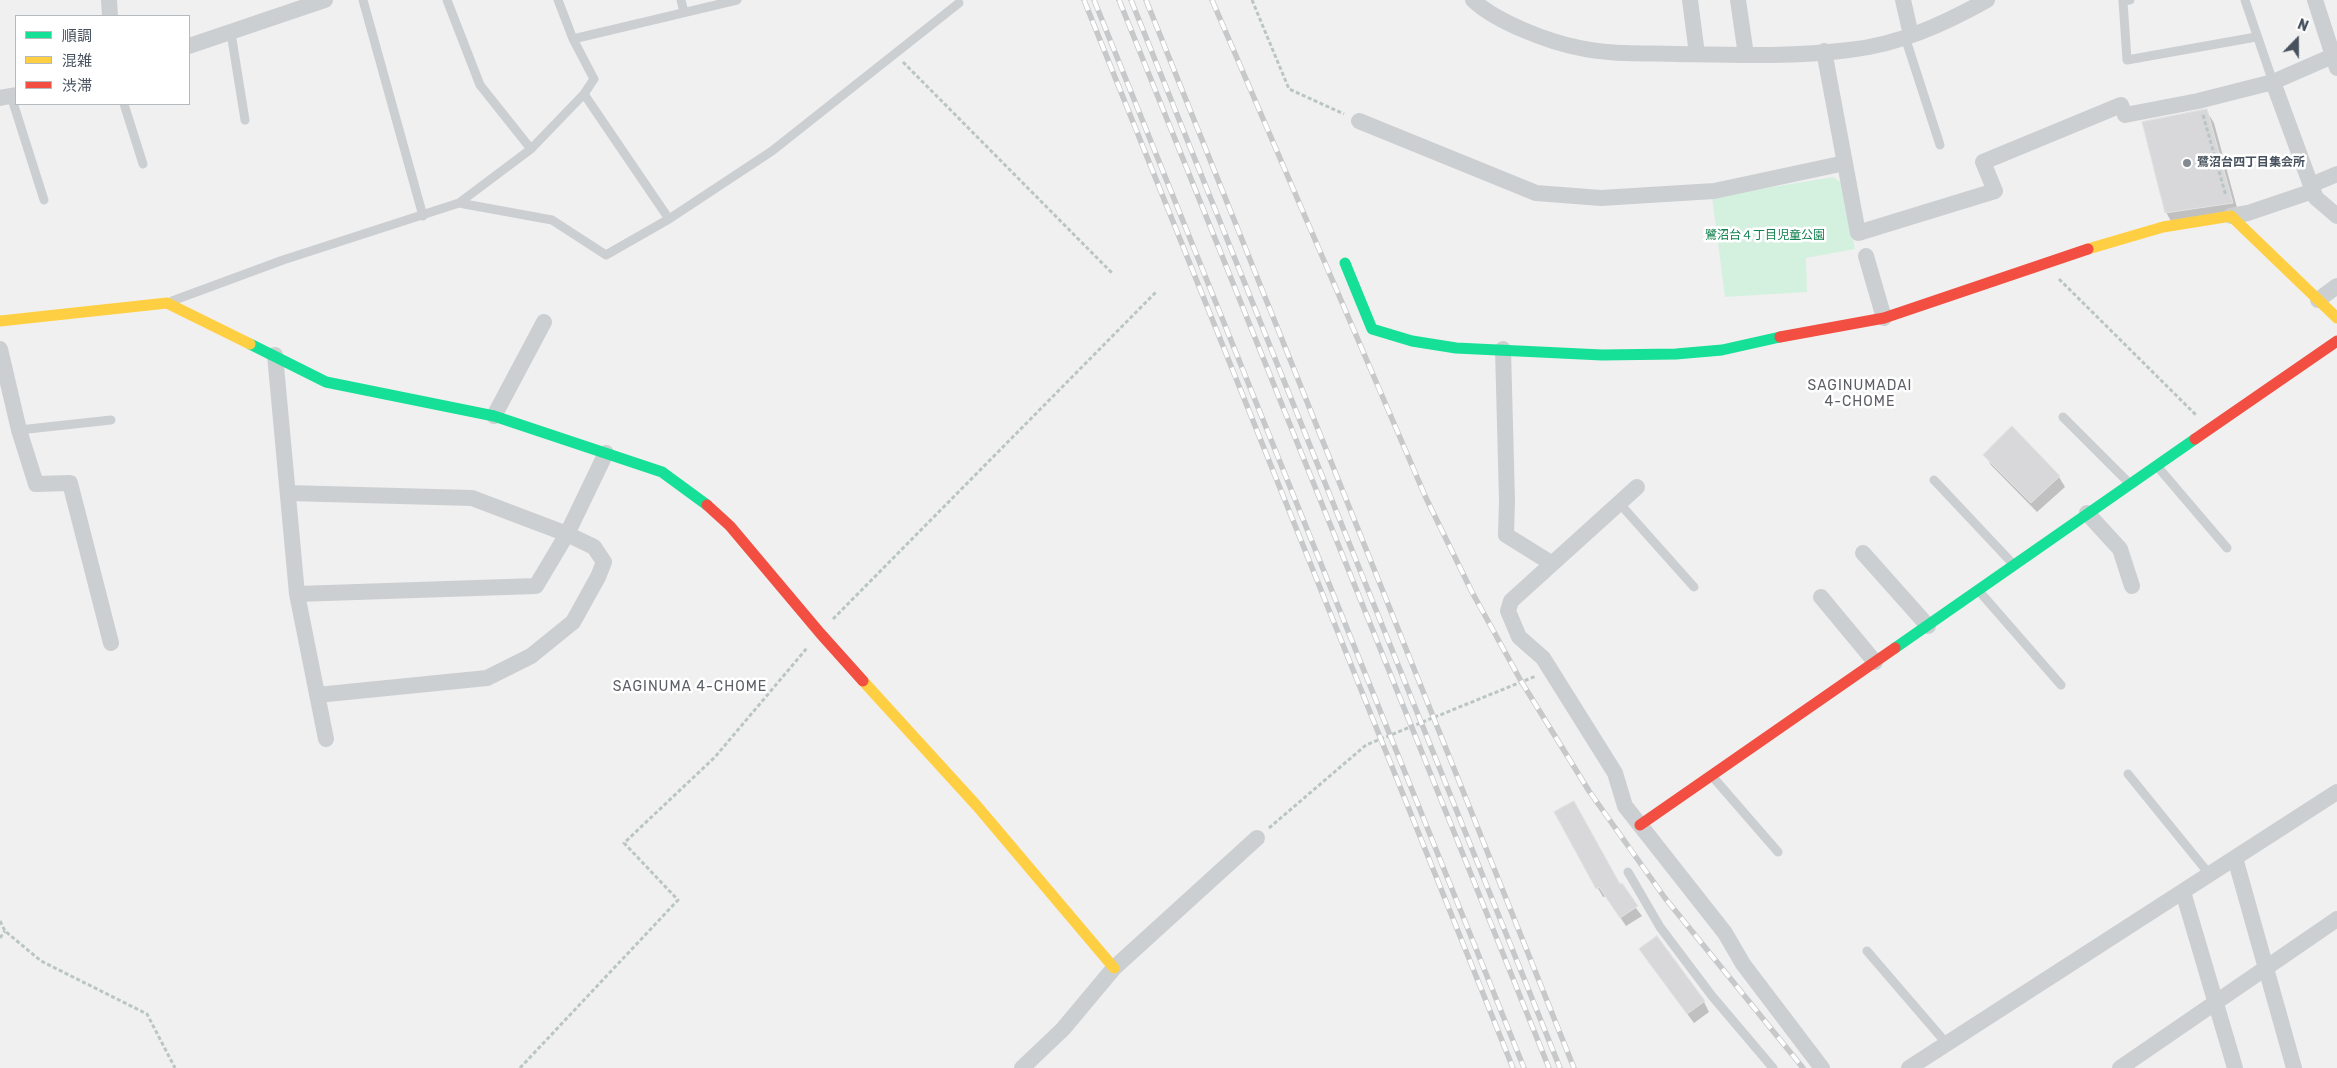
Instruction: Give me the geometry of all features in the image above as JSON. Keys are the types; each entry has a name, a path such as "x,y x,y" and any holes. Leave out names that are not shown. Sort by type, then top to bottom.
{"street":[{"path":"109,0 110,15"},
{"path":"190,46 325,0"},
{"path":"1690,0 1696,54"},
{"path":"1738,0 1746,55"},
{"path":"1903,0 1909,36"},
{"path":"1477,1 1534,34 1579,48 1604,52 1746,55 1850,50 1909,36 1949,21 1987,0"},
{"path":"1824,51 1858,233 1995,191 1983,162 2121,105 2125,115 2198,101 2272,82 2336,60 2315,0"},
{"path":"2272,82 2316,198 2337,216"},
{"path":"1359,121 1536,193 1600,198 1714,191 1845,163"},
{"path":"1345,263 1372,329 1421,342 1456,348 1602,355 1676,354 1722,350 1808,330 1884,318 2043,263 2163,227 2248,213 2312,188 2337,174"},
{"path":"2231,216 2337,318"},
{"path":"1866,256 1884,318"},
{"path":"2318,300 2337,286"},
{"path":"0,321 168,303 326,382 494,416 662,472 706,504 730,526 820,633 977,806 1114,968"},
{"path":"494,416 544,322"},
{"path":"1640,825 2337,341"},
{"path":"0,349 19,430 36,484 70,483 111,643"},
{"path":"1503,349 1507,501 1506,535 1551,563"},
{"path":"275,355 297,594 326,739"},
{"path":"297,594 536,586 567,534 606,454"},
{"path":"1636,487 1620,504 1551,563 1511,601 1508,611 1520,636 1543,658 1615,772 1625,806 1725,934 1743,964 1822,1068"},
{"path":"288,493 472,498 567,534 594,547 604,562 598,577 573,622 531,656 487,678 317,695"},
{"path":"2087,513 2120,549 2132,586"},
{"path":"1863,553 1928,626"},
{"path":"1821,597 1875,662"},
{"path":"1909,1068 2337,792"},
{"path":"1022,1068 1063,1029 1114,968 1257,838"},
{"path":"2236,858 2294,1068"},
{"path":"2183,892 2235,1068"},
{"path":"2120,1068 2337,919"}],"lane":[{"path":"363,0 423,216"},
{"path":"447,0 480,86 530,149"},
{"path":"168,303 283,260 459,203 530,149 584,94 594,79 573,39 558,0"},
{"path":"681,0 684,12"},
{"path":"573,39 737,0"},
{"path":"2130,0 2123,2 2127,60 2256,37"},
{"path":"2245,0 2272,82"},
{"path":"459,203 552,220 606,255 669,219 772,151 894,52 959,3"},
{"path":"231,33 245,120"},
{"path":"1909,36 1940,145"},
{"path":"584,94 669,219"},
{"path":"9,96 44,200"},
{"path":"124,105 143,164"},
{"path":"2062,417 2130,483"},
{"path":"19,430 111,420"},
{"path":"2157,466 2227,548"},
{"path":"1934,480 2014,565"},
{"path":"1620,504 1694,587"},
{"path":"1979,591 2061,685"},
{"path":"2128,774 2210,875"},
{"path":"1712,775 1778,852"},
{"path":"1628,872 1660,927 1712,996 1773,1068"},
{"path":"1867,951 1947,1044"}],"path":[{"path":"1252,0 1289,89 1359,121"},
{"path":"894,52 1113,274"},
{"path":"2198,101 2219,166 2231,216"},
{"path":"2043,263 2211,430"},
{"path":"520,1068 678,900 624,843 715,758 820,633 1156,292"},
{"path":"1257,838 1366,745 1545,673"},
{"path":"0,921 4,931 41,961 147,1014 175,1068"},
{"path":"0,938 4,931"}],"green space":[{"name":"鷺沼台４丁目児童公園","path":"1833,177 1842,183 1855,249 1806,258 1807,292 1725,297 1712,197"}],"building":[{"name":"鷺沼台四丁目集会所","path":"2207,109 2233,203 2165,213 2142,122"},
{"path":"2012,426 2060,476 2031,503 1983,455"},
{"path":"1574,801 1620,884 1622,883 1638,906 1620,918 1599,887 1596,889 1554,812"},
{"path":"1657,936 1705,1001 1687,1014 1639,949"}],"railway":[{"path":"1084,0 1513,1068"},
{"path":"1094,0 1524,1068"},
{"path":"1119,0 1549,1068"},
{"path":"1131,0 1560,1068"},
{"path":"1146,0 1574,1068"},
{"path":"1212,0 1426,498 1472,592 1521,681 1589,791 1665,898 1803,1068"}],"traffic: fast":[{"path":"1345,263 1372,329 1412,341 1456,348 1602,355 1676,354 1722,350 1780,337"},
{"path":"250,344 326,382 494,416 662,472 707,505"},
{"path":"1895,648 2195,439"}],"traffic: slow":[{"path":"2088,249 2163,227 2231,216 2337,318"},
{"path":"0,321 167,303 250,344"},
{"path":"863,681 977,806 1114,968"}],"traffic: jam":[{"path":"1780,337 1884,318 2088,249"},
{"path":"2195,439 2337,341"},
{"path":"707,505 730,526 863,681"},
{"path":"1640,825 1895,648"}],"place":[{"name":"鷺沼台四丁目集会所","path":"2187,163"}],"district":[{"name":"SAGINUMADAI 4-CHOME","path":"1860,394"},
{"name":"SAGINUMA 4-CHOME","path":"690,687"}]}
